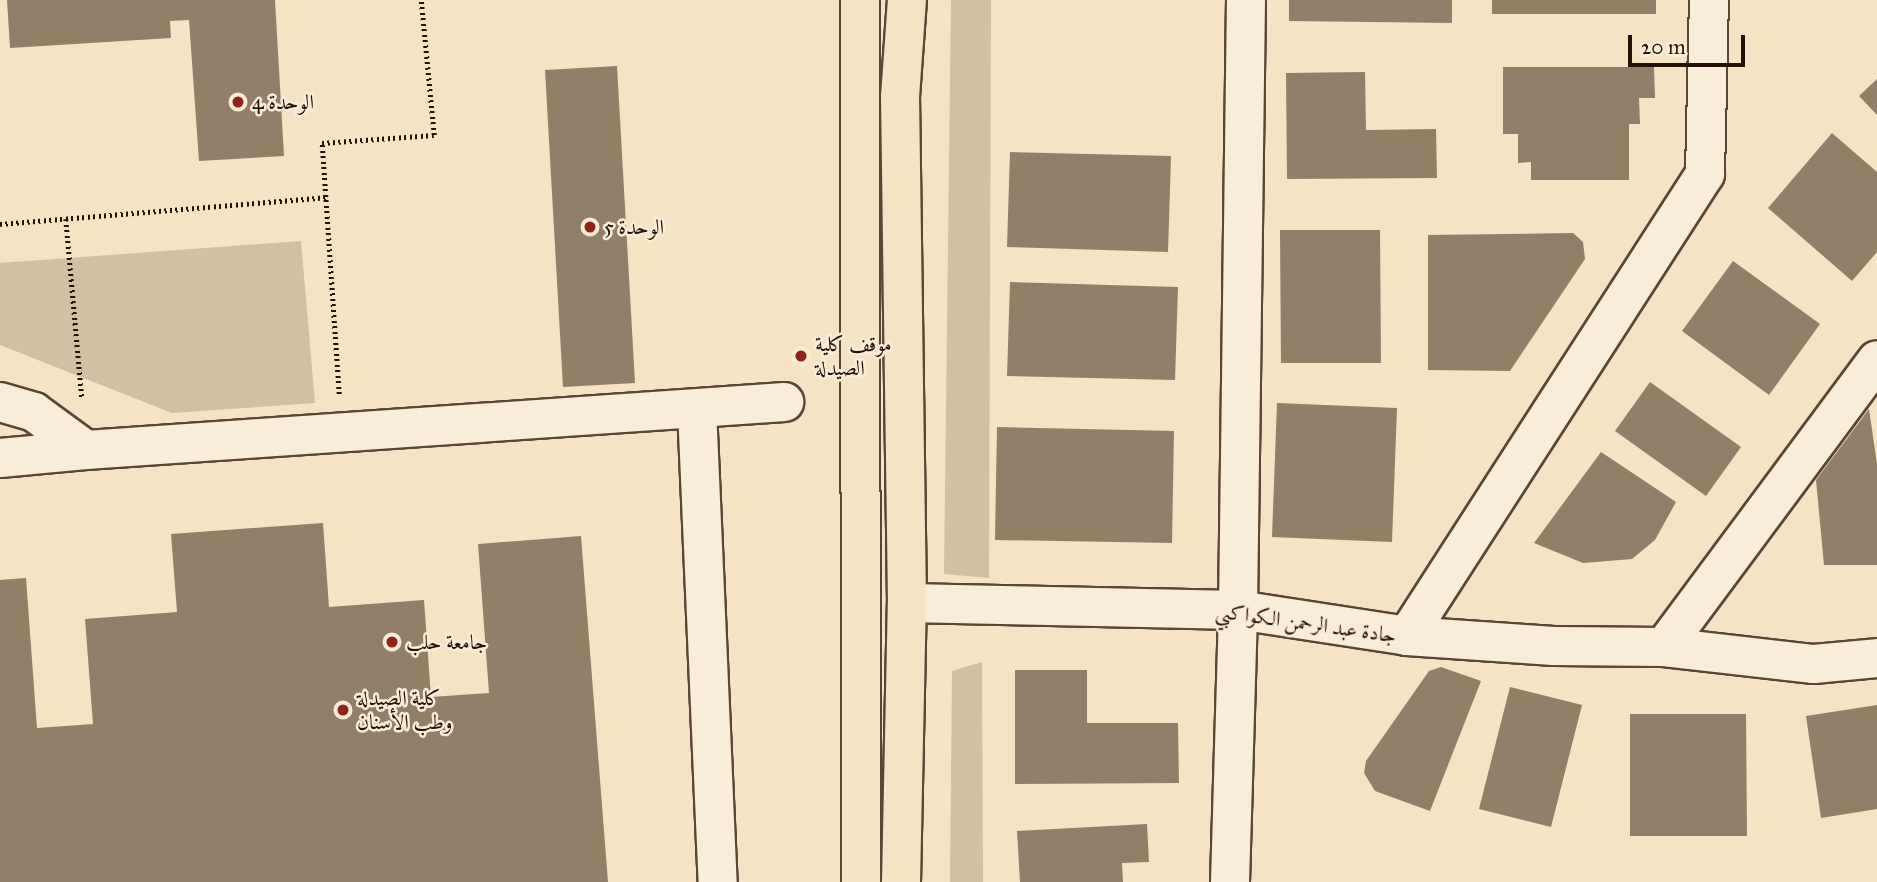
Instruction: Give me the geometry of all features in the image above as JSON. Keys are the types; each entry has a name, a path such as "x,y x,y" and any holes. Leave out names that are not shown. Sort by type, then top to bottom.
{"main road":[{"path":"860,0 860,882"},
{"path":"901,882 907,603 900,97 907,0"}],"street":[{"path":"1230,882 1238,610 1246,0"},
{"path":"1408,636 1705,174 1709,0"},
{"path":"1664,647 1877,360"},
{"path":"0,401 34,412 86,450"},
{"path":"0,458 784,402"},
{"path":"697,409 718,882"},
{"name":"جادة عبد الرحمن الكواكبي","path":"907,603 1238,610 1408,636 1554,646 1664,647 1814,664 1877,658"}],"path":[{"path":"342,433 323,143 434,135 421,0"},
{"path":"0,225 326,197"},
{"path":"66,219 86,450"}],"shaded area":[{"path":"951,0 991,0 989,578 944,574"},
{"path":"301,241 315,403 172,413 0,345 0,263"},
{"path":"982,662 983,882 950,882 952,671"}],"building":[{"name":"الوحدة 4","path":"7,0 275,0 284,156 199,161 189,20 170,21 171,38 10,48"},
{"path":"1289,0 1452,0 1452,23 1289,21"},
{"path":"1492,0 1656,0 1656,14 1492,14"},
{"name":"الوحدة 5","path":"617,66 635,383 563,387 545,70"},
{"path":"1503,67 1654,67 1655,98 1639,98 1640,124 1629,124 1629,180 1531,180 1531,162 1518,163 1518,134 1503,134"},
{"path":"1365,72 1366,130 1436,129 1437,178 1287,179 1286,73"},
{"path":"1877,79 1877,115 1859,96"},
{"path":"1832,133 1877,172 1877,252 1852,281 1768,208"},
{"path":"1010,152 1171,156 1168,252 1007,247"},
{"path":"1280,230 1380,230 1381,363 1281,363"},
{"path":"1573,233 1583,242 1585,259 1510,371 1428,370 1428,235"},
{"path":"1733,261 1820,324 1769,395 1682,331"},
{"path":"1010,282 1178,287 1175,380 1007,376"},
{"path":"1650,382 1741,447 1706,496 1615,431"},
{"path":"1277,403 1397,408 1392,542 1272,537"},
{"path":"1869,409 1877,464 1877,565 1824,565 1816,480"},
{"path":"997,427 1174,431 1172,543 995,540"},
{"path":"1601,452 1676,502 1655,540 1632,559 1583,563 1534,543"},
{"name":"كلية الصيدلة وطب الأسنان","path":"323,523 329,607 424,600 431,697 489,693 478,544 581,536 608,882 0,882 0,580 26,578 37,728 93,724 85,619 177,612 171,534"},
{"path":"1441,667 1481,681 1430,811 1375,791 1364,773 1366,761 1429,671"},
{"path":"1015,670 1087,670 1087,723 1178,723 1179,783 1015,784"},
{"path":"1510,687 1582,705 1551,827 1479,809"},
{"path":"1877,705 1877,809 1821,818 1806,716"},
{"path":"1630,714 1746,714 1747,836 1630,836"},
{"path":"1147,824 1149,862 1122,863 1123,882 1020,882 1017,831"}],"place":[{"name":"الوحدة 4","path":"238,102"},
{"name":"الوحدة 5","path":"590,227"},
{"name":"موقف كلية الصيدلة","path":"801,356"},
{"name":"جامعة حلب","path":"392,642"},
{"name":"كلية الصيدلة وطب الأسنان","path":"343,710"}]}
